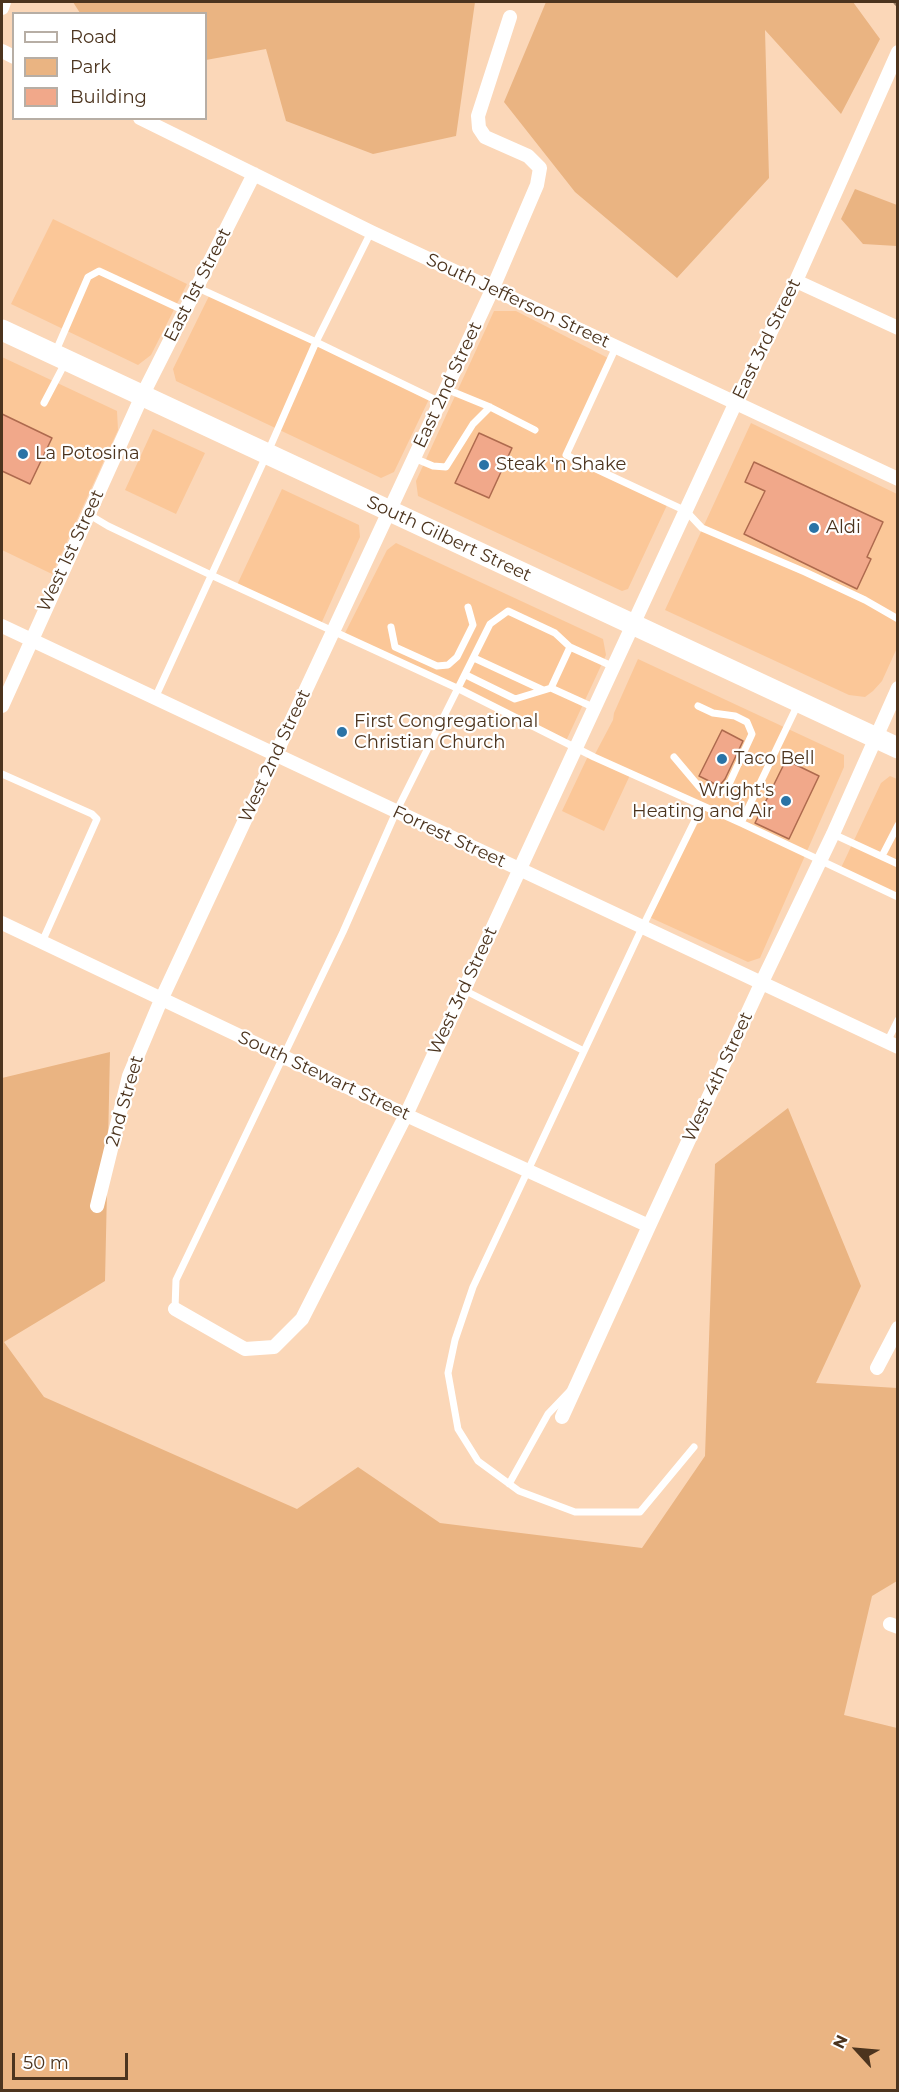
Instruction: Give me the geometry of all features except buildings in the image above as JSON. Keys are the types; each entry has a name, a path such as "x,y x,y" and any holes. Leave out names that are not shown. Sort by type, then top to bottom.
{"main road":[{"name":"South Gilbert Street","path":"2,330 897,748"}],"street":[{"path":"2,8 4,2"},
{"name":"East 2nd Street","path":"389,511 492,290 537,185 540,168 528,156 485,137 479,128 478,116 510,17"},
{"name":"East 3rd Street","path":"633,625 736,402 796,281 897,52"},
{"name":"South Jefferson Street","path":"144,120 492,290 897,479"},
{"name":"East 1st Street","path":"142,396 254,174"},
{"path":"796,281 897,328"},
{"name":"West 1st Street","path":"2,706 142,396"},
{"name":"West 2nd Street","path":"161,1000 389,511"},
{"name":"West 3rd Street","path":"175,1309 244,1349 274,1347 302,1319 406,1115 633,625"},
{"name":"Forrest Street","path":"2,626 892,1044"},
{"name":"West 4th Street","path":"562,1417 761,984 834,834 897,688"},
{"name":"South Stewart Street","path":"2,923 406,1115 649,1226"},
{"name":"2nd Street","path":"98,1206 129,1076 161,1000"},
{"path":"877,1368 897,1328"}],"lane":[{"path":"155,699 316,342 371,232"},
{"path":"44,403 88,277 99,272 184,311"},
{"path":"196,287 316,342 443,395 490,407 536,430"},
{"path":"616,347 566,455 686,511 702,528 805,572 897,618"},
{"path":"414,459 433,466 446,467 473,424 490,407"},
{"path":"88,514 108,526 211,575 459,688 577,747 897,897"},
{"path":"391,627 396,647 437,666 448,665 457,657 472,625 468,607"},
{"path":"175,1309 176,1280 343,932 396,812 490,624 508,611 555,633 570,647 614,668"},
{"path":"466,675 515,699 551,687 570,647"},
{"path":"474,658 543,690"},
{"path":"551,687 595,708"},
{"path":"741,823 799,702"},
{"path":"674,757 701,789 712,793 721,792 730,782 752,734 747,722 735,716 713,713 698,706"},
{"path":"2,774 92,814 98,819 42,942"},
{"path":"694,1447 640,1512 575,1512 519,1491 477,1461 458,1429 448,1373 455,1340 471,1293 527,1170 702,806"},
{"path":"882,856 897,825"},
{"path":"834,834 897,864"},
{"path":"464,990 584,1051"},
{"path":"892,1044 897,1020"},
{"path":"509,1484 548,1414 577,1384"}],"shaded area":[{"path":"53,219 187,284 151,355 138,365 11,304"},
{"path":"210,294 430,397 394,472 381,478 176,381 173,369"},
{"path":"494,311 516,311 610,359 566,455 668,503 628,589 622,591 418,496 416,481"},
{"path":"2,357 117,411 118,430 52,574 2,550"},
{"path":"751,423 897,494 897,648 882,681 865,697 849,695 665,610"},
{"path":"153,429 205,453 176,514 125,490"},
{"path":"282,489 359,525 360,537 321,624 236,587"},
{"path":"396,543 603,639 606,655 566,741 344,635 387,550"},
{"path":"638,659 844,755 844,767 760,958 748,962 647,916 702,807 631,773 604,831 562,811 589,754 594,756 613,720"},
{"path":"890,776 897,779 897,897 840,870 881,783"}],"green space":[{"path":"73,2 475,2 456,136 373,154 286,121 266,49 207,60 207,12 79,12"},
{"path":"546,2 853,2 880,39 841,114 765,30 769,178 677,278 575,192 504,102"},
{"path":"855,189 897,205 897,246 863,244 841,219"},
{"path":"110,1052 105,1281 4,1342 44,1397 297,1509 358,1467 440,1523 642,1548 705,1456 715,1164 788,1108 861,1286 816,1383 897,1388 897,1581 872,1596 844,1715 897,1728 897,2090 2,2090 2,1078"}],"railway":[{"path":"895,2 898,5"}],"place":[{"name":"La Potosina","path":"23,454"},
{"name":"Steak 'n Shake","path":"484,465"},
{"name":"Aldi","path":"814,528"},
{"name":"First Congregational Christian Church","path":"342,732"},
{"name":"Taco Bell","path":"722,759"},
{"name":"Wright's Heating and Air","path":"786,801"}]}
